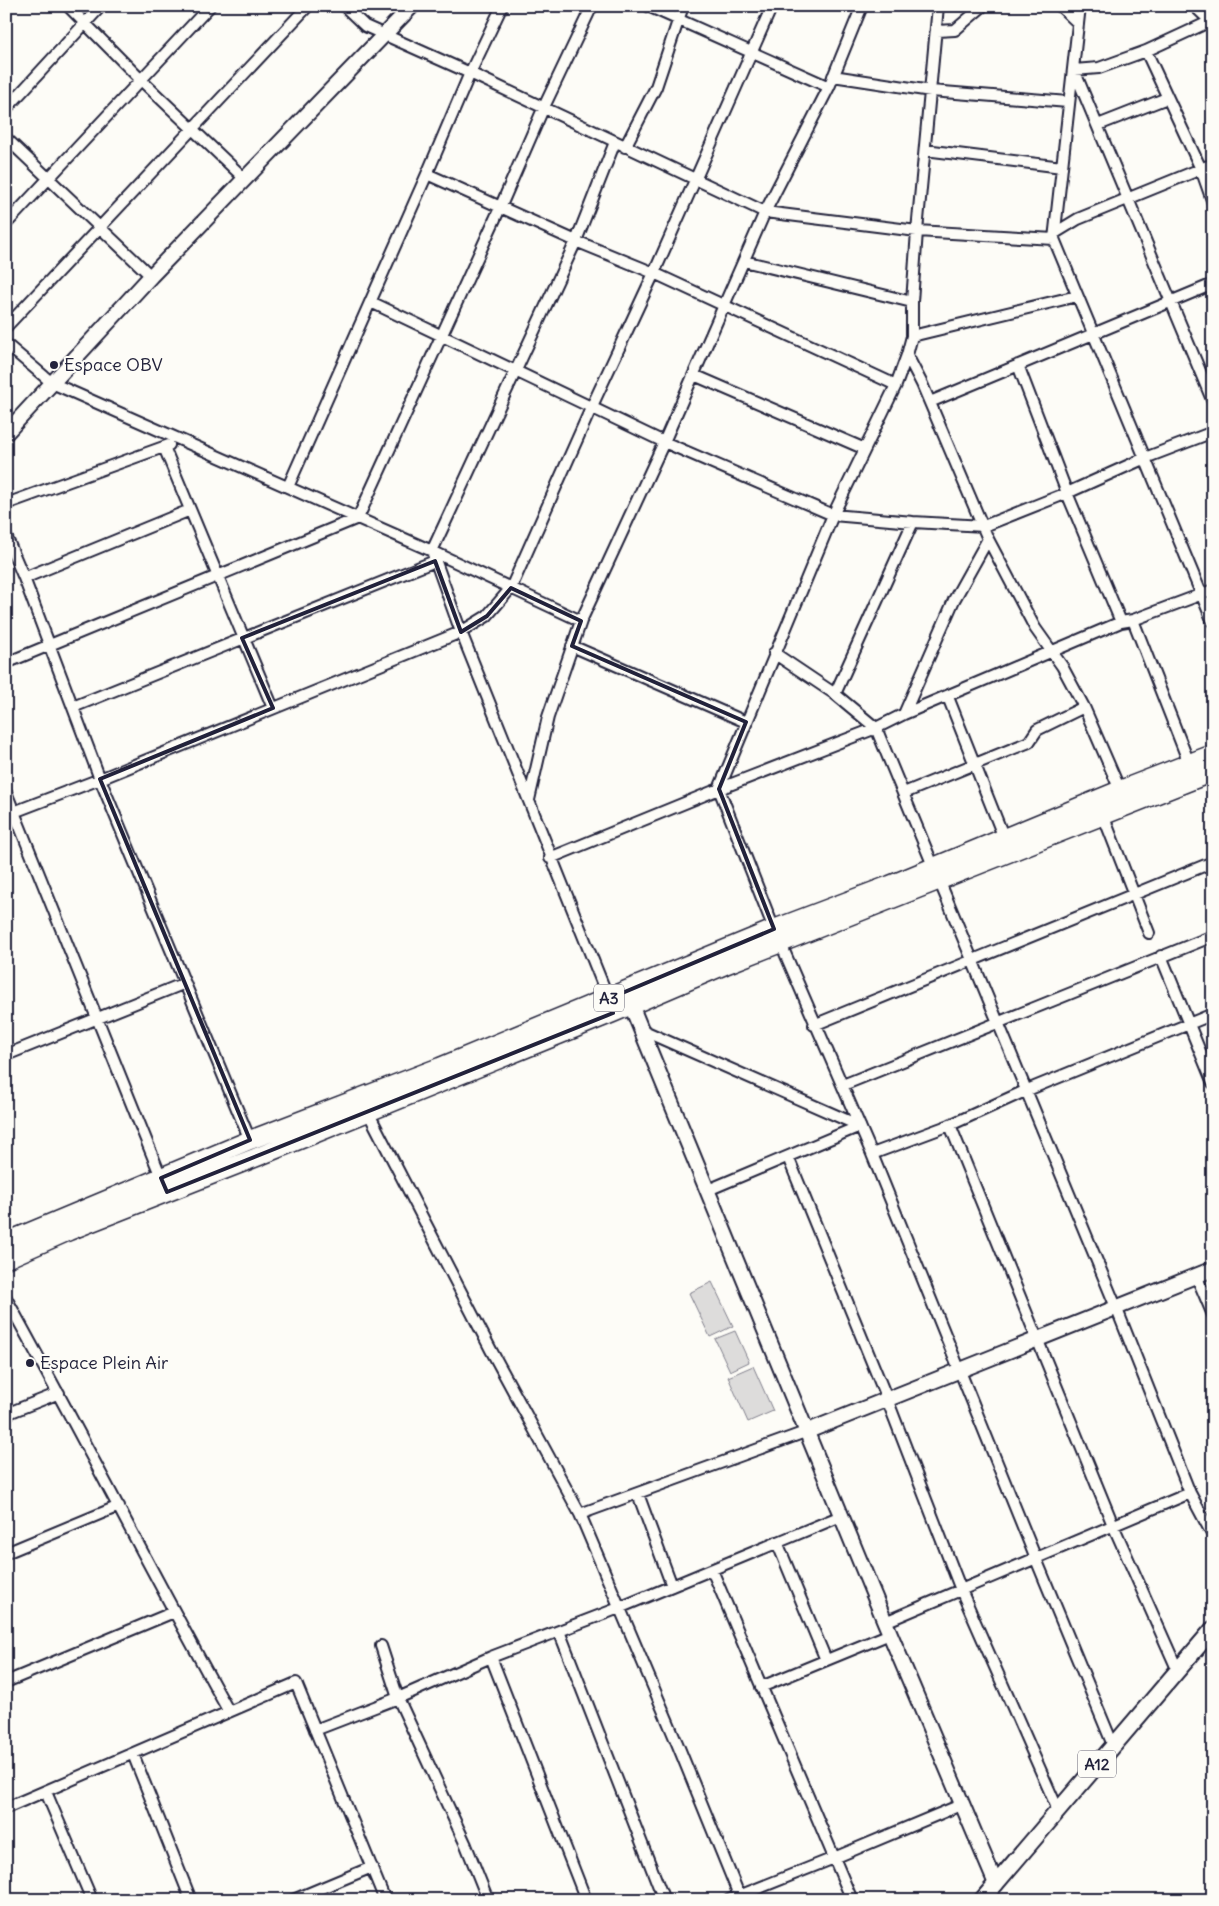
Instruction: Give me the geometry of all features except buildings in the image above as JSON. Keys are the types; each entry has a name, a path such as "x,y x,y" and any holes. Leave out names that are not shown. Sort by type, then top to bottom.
{"highway":[{"name":"A3","path":"938,873 1004,838 1213,754"},
{"name":"A3","path":"6,1242 368,1112 611,1006 777,937 938,873 1103,815 1213,772"},
{"name":"A3","path":"6,1259 164,1185 250,1140 440,1067 611,1006 631,1005 725,965 777,937"}],"main road":[{"path":"1198,6 1213,20"},
{"name":"A12","path":"982,1900 1213,1629"}],"street":[{"path":"68,6 141,80 245,179"},
{"path":"6,109 101,6"},
{"path":"6,224 210,6"},
{"path":"6,327 308,6"},
{"path":"344,6 365,26 470,73 765,212 917,231 1055,236 1078,218 1213,164"},
{"path":"6,433 151,276 412,6"},
{"path":"288,487 470,73 502,6"},
{"path":"6,663 358,518 500,208 543,109 592,6"},
{"path":"648,6 751,54 828,87"},
{"path":"625,147 656,87 683,6"},
{"path":"10,813 100,779 461,632 488,616 511,588 654,273 772,6"},
{"path":"529,800 548,717 580,621 664,442 765,212 828,87 862,6"},
{"path":"938,6 917,231 912,302 912,336 907,355 896,385 833,515 719,789 777,937 872,1154 1113,1745"},
{"path":"936,32 955,30 982,6"},
{"path":"1060,6 1078,23"},
{"path":"1080,6 1074,70 1068,102 1055,236 1092,334 1213,622"},
{"path":"1074,70 1100,68 1146,51 1213,20"},
{"path":"1146,51 1201,169 1213,203"},
{"path":"1074,70 1213,402"},
{"path":"833,76 931,90 1068,102"},
{"path":"1098,125 1167,98"},
{"path":"6,138 151,276"},
{"path":"73,707 242,638 433,556 576,241 614,142"},
{"path":"925,150 1062,166"},
{"path":"427,174 500,208 654,273 896,385"},
{"path":"744,261 912,302"},
{"path":"930,402 1213,284"},
{"path":"912,336 1077,296"},
{"path":"370,302 592,406 664,442 833,515 984,526 1067,493 1145,458 1213,432"},
{"path":"6,344 52,383 358,518 433,556 511,588 580,621"},
{"path":"907,355 930,402 988,539 1034,628 1052,651 1084,708 1120,790"},
{"path":"1018,365 1067,493 1121,622"},
{"path":"694,375 865,449"},
{"path":"6,504 182,440"},
{"path":"164,446 242,638 273,708"},
{"path":"24,578 190,510"},
{"path":"835,694 913,522"},
{"path":"6,536 24,578 100,779 250,1140"},
{"path":"904,714 954,600 988,539"},
{"path":"433,556 550,858 611,1006"},
{"path":"550,858 876,728 904,714 948,697 1121,622 1133,620 1213,590"},
{"path":"1133,620 1189,763"},
{"path":"572,646 746,722"},
{"path":"774,653 835,694 876,728 938,873 1190,1493 1213,1536"},
{"path":"948,697 1004,838"},
{"path":"904,793 1029,742 1037,730 1084,708"},
{"path":"6,792 10,813 98,1018 164,1185"},
{"path":"1103,815 1149,933"},
{"path":"814,1025 1213,862"},
{"path":"843,1085 1213,936"},
{"path":"1161,956 1213,1083"},
{"path":"6,1055 185,983"},
{"path":"631,1005 808,1431 841,1516 996,1884"},
{"path":"872,1154 950,1125 1025,1091 1213,1014"},
{"path":"642,1030 860,1126"},
{"path":"368,1112 490,1350 580,1514 740,1898"},
{"path":"950,1125 1113,1525 1178,1671"},
{"path":"708,1190 860,1126"},
{"path":"788,1157 887,1399 961,1590 1058,1810"},
{"path":"580,1514 808,1431 1213,1269"},
{"path":"1196,1275 1213,1315"},
{"path":"6,1298 59,1393 174,1612 229,1712"},
{"path":"6,1414 59,1393"},
{"path":"761,1686 826,1660 961,1590 1190,1493"},
{"path":"638,1494 672,1586"},
{"path":"6,1553 119,1506"},
{"path":"316,1730 398,1698 491,1657 619,1608 841,1516"},
{"path":"777,1542 826,1660"},
{"path":"712,1570 852,1900"},
{"path":"6,1682 174,1612"},
{"path":"558,1630 664,1900"},
{"path":"381,1646 398,1698 466,1845 488,1900"},
{"path":"491,1657 586,1900"},
{"path":"6,1808 296,1683 385,1900"},
{"path":"133,1754 191,1900"},
{"path":"46,1792 92,1900"},
{"path":"729,1900 740,1898 963,1804"},
{"path":"293,1900 372,1867"}],"highlighted area":[{"path":"435,561 461,632 487,616 511,588 581,621 572,646 746,722 719,789 774,929 608,999 613,1013 167,1192 161,1178 250,1140 100,779 273,708 242,638"}],"shaded area":[{"path":"712,1282 733,1326 710,1337 689,1293"},
{"path":"735,1331 749,1362 730,1371 715,1339"},
{"path":"753,1366 773,1411 748,1422 728,1377"}],"place":[{"name":"Espace OBV","path":"54,365"},
{"name":"Espace Plein Air","path":"30,1363"}]}
